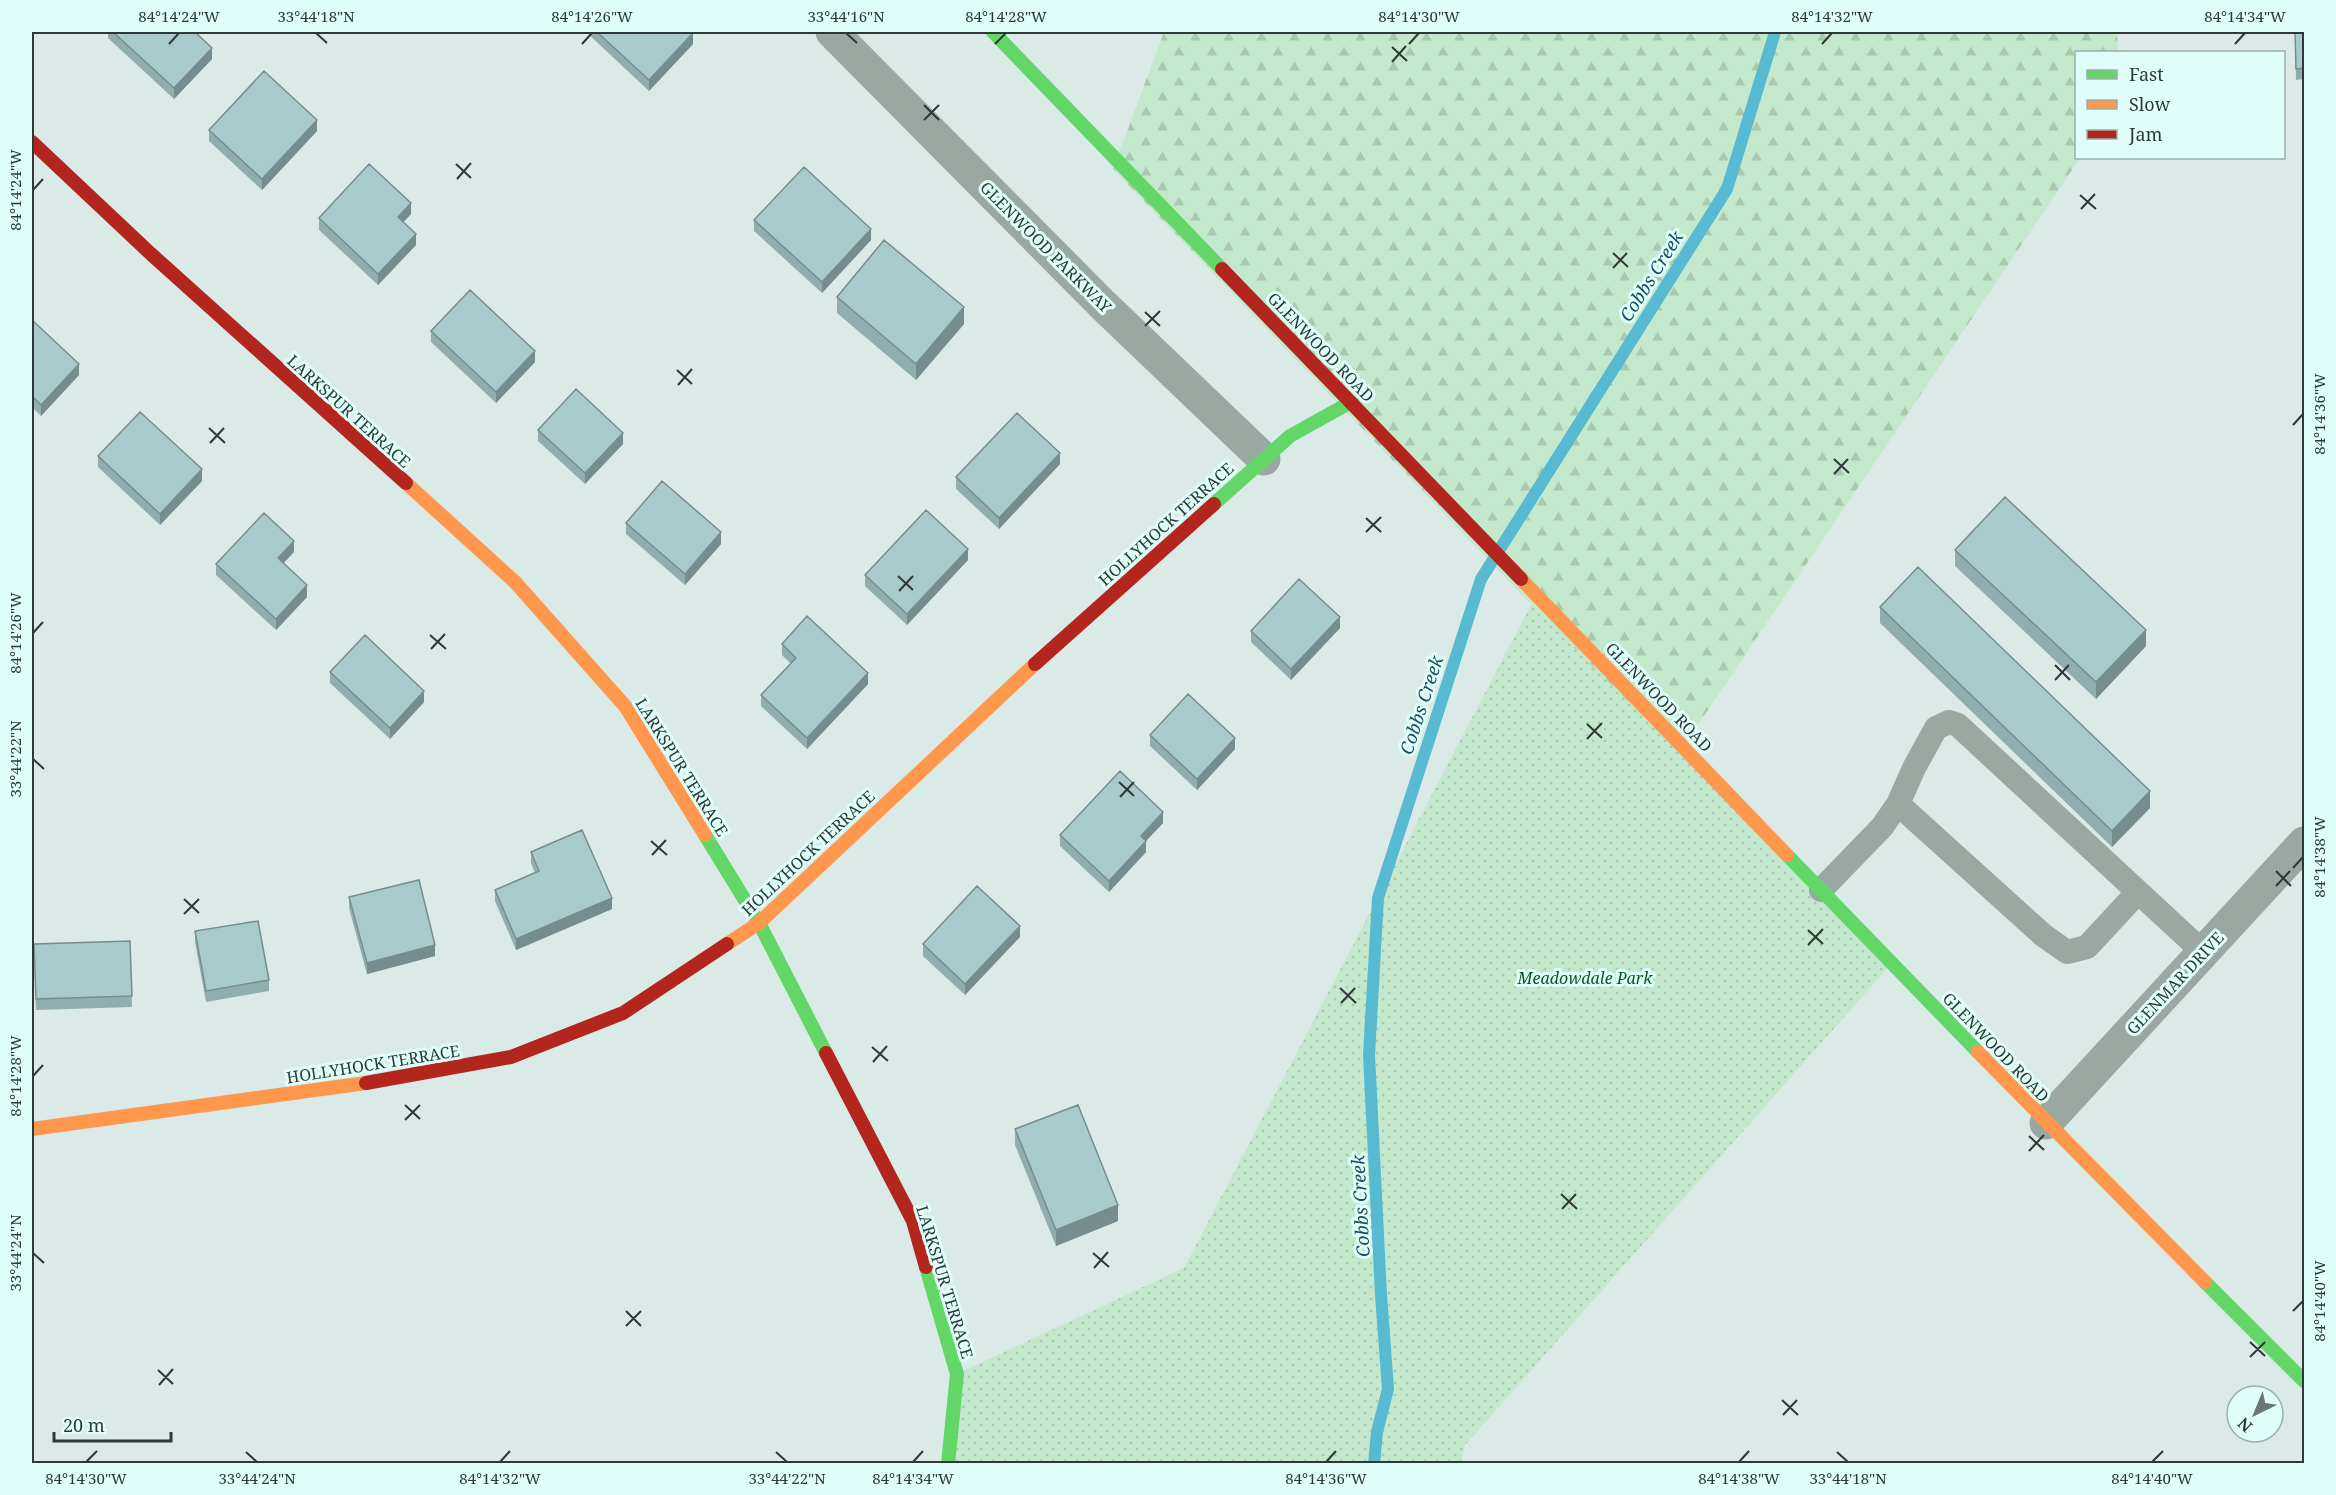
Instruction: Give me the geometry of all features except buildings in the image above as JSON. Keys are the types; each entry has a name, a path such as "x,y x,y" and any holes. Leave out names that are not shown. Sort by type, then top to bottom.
{"street":[{"name":"GLENWOOD PARKWAY","path":"832,32 1102,304 1264,459"},
{"name":"GLENWOOD ROAD","path":"993,32 2046,1123 2304,1382"},
{"name":"LARKSPUR TERRACE","path":"32,142 151,254 515,582 625,706 759,922 913,1221 957,1374 948,1464"},
{"name":"HOLLYHOCK TERRACE","path":"32,1130 324,1090 511,1057 623,1013 759,922 1048,652 1290,436 1351,402"},
{"name":"GLENMAR DRIVE","path":"2046,1123 2304,843"}],"lane":[{"path":"1821,890 1882,827 1898,804 1936,728 1949,722 1958,725 2203,952"},
{"path":"1898,804 2043,935 2067,952 2087,947 2138,892"}],"green space":[{"path":"1164,32 2117,32 2118,51 2075,51 2075,159 2079,159 1677,756 1113,169"},
{"name":"Meadowdale Park","path":"1531,605 1892,963 1465,1445 1461,1463 948,1464 957,1374 1184,1268"}],"waterway":[{"name":"Cobbs Creek","path":"1374,1464 1377,1432 1388,1389 1369,1055 1378,898 1481,579 1727,189 1775,32"}],"traffic: fast":[{"path":"993,32 1222,269"},
{"path":"1214,504 1290,436 1351,402"},
{"path":"705,835 759,923 826,1053"},
{"path":"1787,855 1978,1052"},
{"path":"926,1267 957,1374 948,1464"},
{"path":"2205,1282 2304,1381"}],"traffic: slow":[{"path":"406,483 515,582 625,706 705,835"},
{"path":"1521,579 1787,855"},
{"path":"727,944 759,923 1035,664"},
{"path":"1978,1052 2205,1282"},
{"path":"32,1129 366,1083"}],"traffic: jam":[{"path":"32,142 151,254 406,483"},
{"path":"1222,269 1521,579"},
{"path":"1035,664 1214,504"},
{"path":"366,1083 511,1057 623,1013 727,944"},
{"path":"826,1053 913,1221 926,1267"}]}
